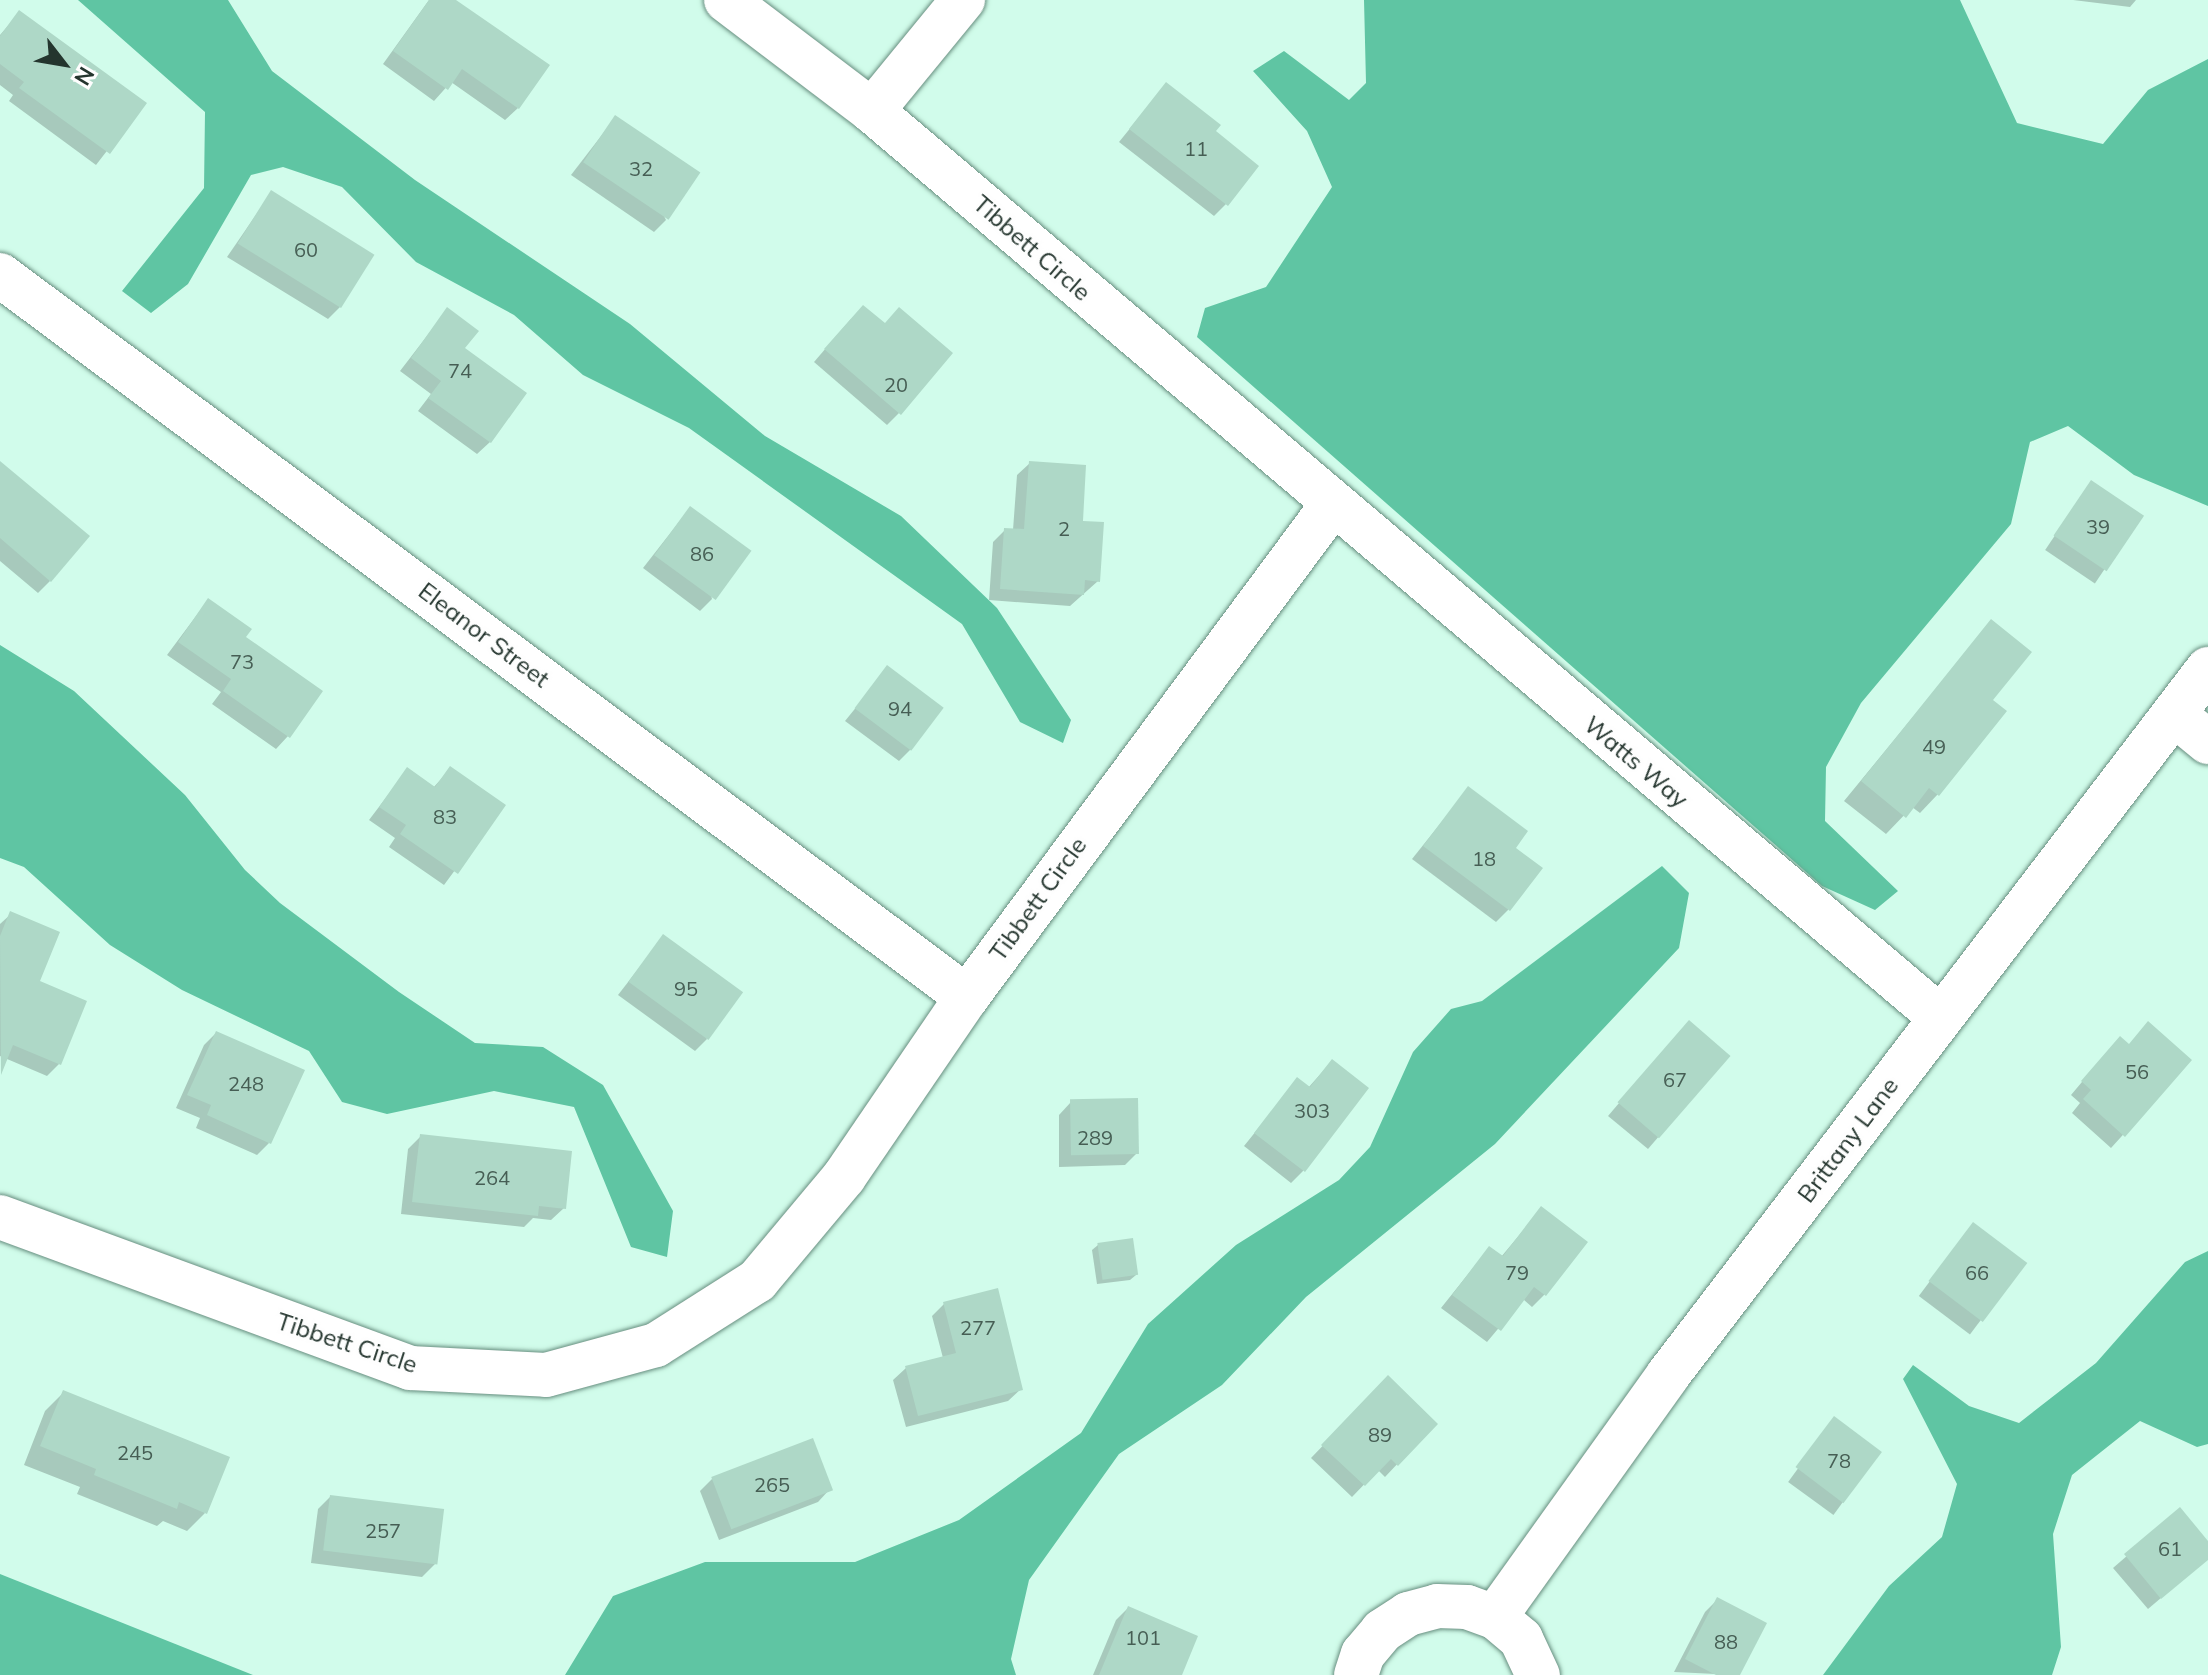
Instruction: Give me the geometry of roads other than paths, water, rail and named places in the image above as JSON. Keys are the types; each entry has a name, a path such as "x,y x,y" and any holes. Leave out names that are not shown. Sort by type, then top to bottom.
{"street":[{"name":"Tibbett Circle","path":"0,1217 410,1368 546,1375 656,1345 757,1281 844,1177 967,997 1332,505 872,111 726,0"},
{"path":"872,111 963,0"},
{"name":"Eleanor Street","path":"0,275 967,997"},
{"name":"Watts Way","path":"1332,505 1941,1018"},
{"name":"Brittany Lane","path":"1495,1617 1668,1375 1941,1018 2192,728 2208,669"},
{"path":"1356,1675 1363,1654 1382,1631 1408,1614 1437,1606 1467,1607 1495,1617 1521,1639 1538,1675"}]}
